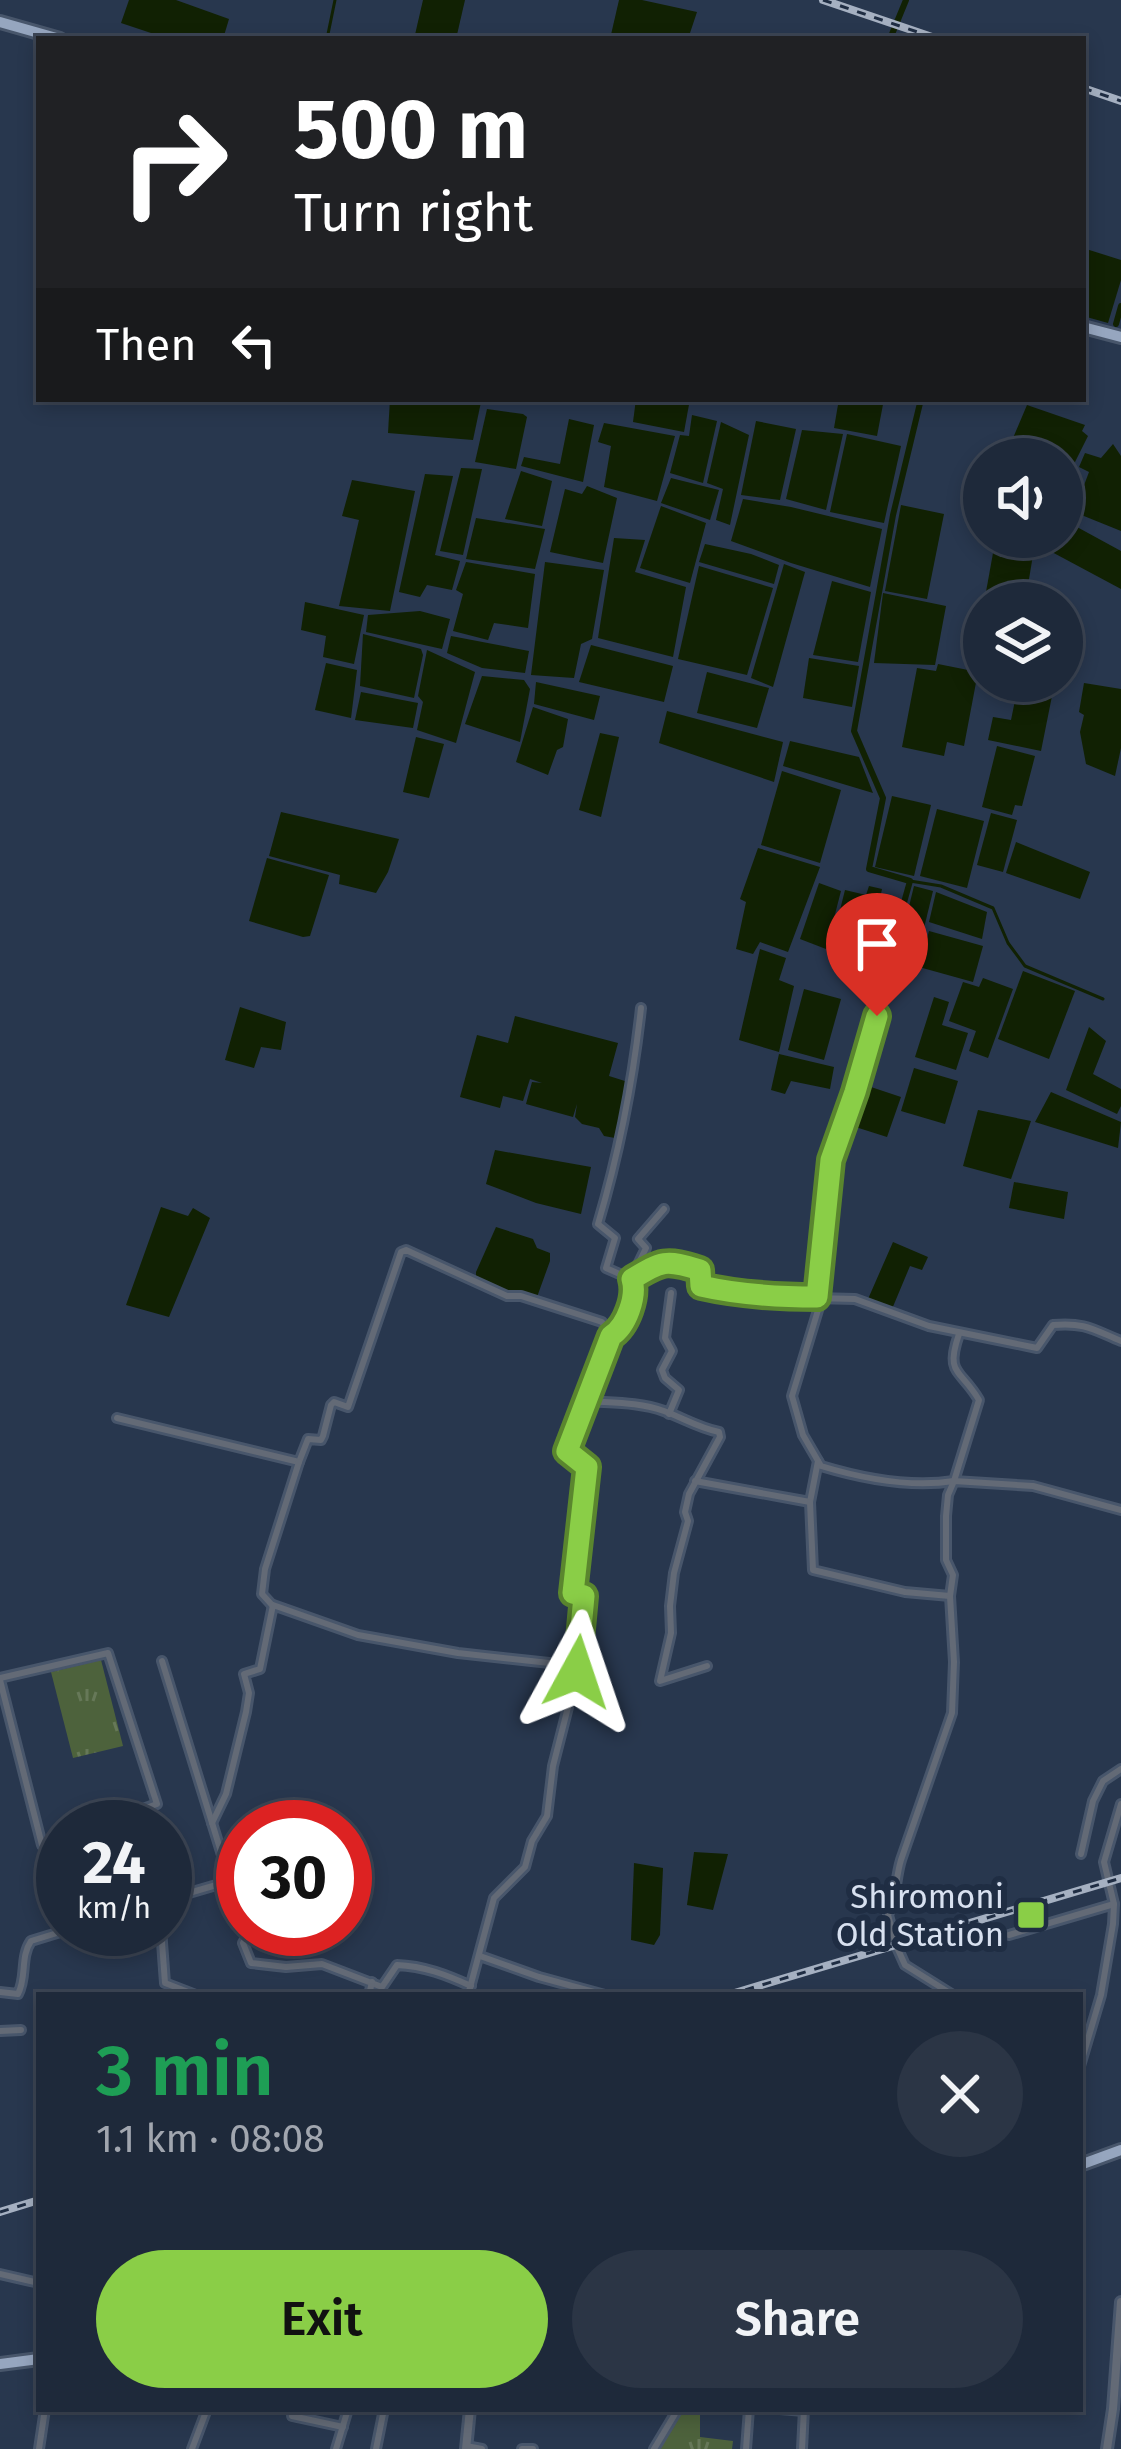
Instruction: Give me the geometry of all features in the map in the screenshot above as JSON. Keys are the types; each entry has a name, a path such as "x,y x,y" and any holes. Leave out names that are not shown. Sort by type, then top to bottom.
{"highway":[{"path":"0,22 49,36"},
{"path":"1086,328 1121,337"},
{"path":"1083,2164 1121,2150"},
{"path":"0,2364 36,2359"}],"street":[{"path":"632,1279 606,1268 615,1238 598,1224 614,1171 641,1008"},
{"path":"877,1016 831,1160 819,1297 792,1396 803,1435 821,1466 932,1485 954,1481 1033,1486 1121,1510"},
{"path":"249,1956 251,1963 286,1967 322,1964 382,1987 397,1965 415,1965 443,1973 470,1991 494,1898 525,1867 532,1841 547,1816 553,1766 577,1666 584,1596 573,1593 587,1467 567,1451 611,1336 621,1329 634,1290 632,1279 646,1248 638,1239 664,1208"},
{"path":"577,1666 458,1653 358,1635 272,1605 262,1594 265,1569 308,1439 321,1440 334,1402 348,1407 401,1252 406,1250 507,1296 521,1296 602,1322 611,1336"},
{"path":"632,1279 660,1262 680,1264 700,1270 701,1286 775,1298 855,1299 929,1326 1037,1348 1054,1325 1077,1323 1121,1341"},
{"path":"669,1414 679,1390 662,1370 672,1351 664,1338 671,1293"},
{"path":"947,1992 905,1965 888,1915 897,1898 896,1875 952,1713 953,1575 946,1560 946,1516 948,1495 979,1400 953,1367 959,1333"},
{"path":"586,1401 635,1404 719,1432 689,1494 660,1681 707,1666"},
{"path":"117,1418 299,1462"},
{"path":"818,1460 810,1502 812,1570 905,1592 950,1596"},
{"path":"695,1480 810,1502"},
{"path":"212,1823 226,1794 246,1712 249,1693 244,1674 260,1669 272,1605"},
{"path":"36,1821 0,1679 108,1653 156,1800"},
{"path":"162,1661 216,1836"},
{"path":"1081,1853 1093,1801 1103,1781 1121,1769"},
{"path":"1083,2056 1101,1995 1114,1904 1104,1862 1121,1804"},
{"path":"1009,1935 1114,1904"},
{"path":"0,1992 18,1994 25,1953 36,1939"},
{"path":"163,1956 165,1983 188,1992"},
{"path":"480,1956 593,1992"},
{"path":"549,1992 553,1981"},
{"path":"370,1992 372,1982"},
{"path":"0,2031 21,2030"},
{"path":"0,2274 36,2282"},
{"path":"1117,2394 1121,2302"},
{"path":"1108,2449 1121,2335"},
{"path":"40,2449 45,2412"},
{"path":"192,2449 206,2412"},
{"path":"293,2412 292,2416 343,2427"},
{"path":"336,2449 347,2412"},
{"path":"376,2449 383,2412"},
{"path":"471,2412 467,2447 482,2449"},
{"path":"654,2449 676,2412"},
{"path":"746,2449 749,2412"},
{"path":"802,2449 804,2412"},
{"path":"522,2449 533,2449"}],"green space":[{"path":"101,1660 123,1746 73,1758 51,1672"},
{"path":"680,2412 700,2412 700,2437 733,2441 732,2449 658,2449"}],"shaded area":[{"path":"129,0 176,0 229,19 224,36 160,36 121,23"},
{"path":"423,0 465,0 457,36 415,36"},
{"path":"619,0 697,12 689,36 611,36"},
{"path":"1086,249 1121,260 1121,280 1108,323 1086,317"},
{"path":"390,402 481,402 473,440 388,433"},
{"path":"636,402 689,402 684,432 633,422"},
{"path":"838,402 883,402 877,436 834,428"},
{"path":"1027,405 1085,425 1082,431 1088,436 1083,446 1083,438 1013,438"},
{"path":"487,409 527,417 516,469 475,462"},
{"path":"692,415 717,421 703,483 670,473 680,435 689,436"},
{"path":"569,419 594,425 583,482 521,466 524,457 560,464"},
{"path":"756,421 796,429 780,500 741,495"},
{"path":"721,422 749,435 730,525 716,520 723,489 707,483"},
{"path":"604,423 675,436 657,501 604,487 611,446 598,442"},
{"path":"802,430 843,434 826,510 786,499"},
{"path":"847,434 901,446 884,523 830,512"},
{"path":"1113,444 1121,456 1121,531 1083,516 1083,488 1089,472 1083,469 1083,458 1085,453 1101,458"},
{"path":"461,468 482,469 463,555 440,551"},
{"path":"521,471 552,481 542,526 505,519"},
{"path":"425,474 453,476 435,555 460,561 452,590 427,585 420,597 399,592"},
{"path":"671,478 719,490 710,520 661,503"},
{"path":"352,480 415,491 390,611 339,606 359,520 342,516"},
{"path":"587,486 617,498 603,563 550,552 565,489 582,494"},
{"path":"743,499 882,529 870,587 731,541"},
{"path":"901,505 944,514 927,599 885,591"},
{"path":"661,506 706,523 690,583 640,568"},
{"path":"476,518 545,529 535,569 466,559"},
{"path":"1083,530 1121,551 1121,589 1063,558 1083,558"},
{"path":"614,538 645,540 635,572 686,587 673,657 598,638"},
{"path":"705,544 779,565 774,584 699,562"},
{"path":"992,558 1032,558 1028,582 988,582"},
{"path":"466,562 535,574 528,628 494,623 488,640 453,631 463,594 456,590"},
{"path":"545,562 604,570 592,639 581,644 574,678 531,675"},
{"path":"784,564 805,572 773,687 751,678"},
{"path":"699,566 773,588 747,675 678,659"},
{"path":"832,581 871,592 858,662 813,655"},
{"path":"883,593 946,606 935,665 874,663"},
{"path":"305,602 364,615 354,664 323,657 326,636 301,630"},
{"path":"420,611 450,619 442,649 366,632 368,615"},
{"path":"363,634 421,649 414,698 360,686"},
{"path":"451,636 529,651 525,673 482,668 447,653"},
{"path":"591,645 673,666 664,702 579,682"},
{"path":"427,650 475,672 456,743 417,730"},
{"path":"809,658 859,666 852,707 803,698"},
{"path":"326,663 357,670 351,718 315,710"},
{"path":"938,664 963,669 963,702 972,702 964,746 947,742 944,756 902,747 917,668 936,671"},
{"path":"707,672 769,688 757,728 697,713"},
{"path":"482,676 524,680 530,689 520,742 465,724"},
{"path":"536,682 600,696 594,720 534,704"},
{"path":"1084,683 1121,689 1121,748 1115,776 1086,764 1080,732 1084,715 1079,712"},
{"path":"361,692 418,703 413,728 355,720"},
{"path":"1015,702 1051,702 1041,751 988,740 993,717 1011,720"},
{"path":"533,707 568,719 563,747 557,750 548,775 516,762"},
{"path":"667,711 783,742 774,782 659,743"},
{"path":"600,733 619,737 601,817 579,810"},
{"path":"416,737 444,744 429,798 403,792"},
{"path":"790,741 859,757 873,793 783,766"},
{"path":"997,746 1035,756 1022,806 1015,805 1012,815 982,807"},
{"path":"782,771 841,790 820,863 761,845"},
{"path":"892,796 931,805 914,876 875,867"},
{"path":"937,809 984,821 967,888 920,876"},
{"path":"281,812 399,839 376,893 339,884 340,875 269,856"},
{"path":"991,813 1017,820 1003,872 977,865"},
{"path":"1016,842 1090,872 1080,899 1006,873"},
{"path":"758,848 820,867 788,952 760,942 753,954 736,949 746,902 740,899"},
{"path":"267,858 329,875 310,936 249,921"},
{"path":"819,883 841,891 826,949 800,939"},
{"path":"869,886 882,889 875,922 892,926 878,987 851,981 863,933 836,926 845,890 866,895"},
{"path":"914,886 933,891 914,969 895,964"},
{"path":"936,892 987,912 982,939 929,922"},
{"path":"929,931 983,946 973,982 919,967"},
{"path":"760,949 786,958 779,980 794,986 779,1052 739,1040"},
{"path":"1023,971 1075,991 1049,1059 998,1039"},
{"path":"983,978 1013,989 988,1058 969,1051 976,1031 949,1021 963,982 979,987"},
{"path":"804,989 841,999 824,1060 788,1050"},
{"path":"934,997 949,1002 942,1025 968,1033 956,1070 915,1057"},
{"path":"240,1007 286,1022 281,1050 261,1047 254,1068 225,1060"},
{"path":"515,1016 618,1043 609,1076 628,1082 615,1138 582,1124 575,1117 577,1104 573,1117 526,1104 532,1082 542,1083 530,1079 523,1101 503,1096 500,1108 460,1097 477,1035 508,1043"},
{"path":"1089,1027 1106,1041 1093,1074 1121,1089 1117,1114 1066,1090"},
{"path":"870,1050 881,1054 871,1087 901,1097 887,1137 846,1124"},
{"path":"779,1054 834,1067 830,1089 791,1081 785,1094 771,1090"},
{"path":"914,1068 958,1081 945,1124 901,1111"},
{"path":"1051,1092 1121,1122 1118,1148 1035,1122"},
{"path":"978,1110 1031,1121 1011,1179 963,1166"},
{"path":"495,1150 591,1167 581,1214 486,1184"},
{"path":"1014,1182 1068,1192 1064,1219 1009,1208"},
{"path":"161,1207 188,1216 193,1208 210,1218 169,1317 126,1305"},
{"path":"496,1227 533,1239 537,1248 550,1253 537,1297 506,1294 476,1280"},
{"path":"893,1242 928,1257 922,1270 910,1266 892,1309 868,1299"},
{"path":"694,1852 728,1854 713,1910 687,1905"},
{"path":"634,1863 663,1868 660,1935 654,1945 631,1940"}],"waterway":[{"path":"328,36 335,0"},
{"path":"891,36 906,0"},
{"path":"1116,324 1121,306"},
{"path":"831,1148 910,881 869,869 883,798 854,731 893,515 920,402"},
{"path":"910,881 941,886 993,908 1008,943 1025,966 1103,999"}],"railway":[{"path":"823,0 929,36"},
{"path":"1086,89 1121,101"},
{"path":"738,1992 1121,1878"},
{"path":"0,2212 36,2201"}],"place":[{"name":"Shiromoni Old Station","path":"1031,1915"}],"route":[{"path":"577,1672 584,1596 573,1593 587,1467 567,1451 611,1336 621,1329 634,1290 632,1279 660,1262 700,1270 701,1286 731,1293 817,1297 831,1160 877,1016"}]}
